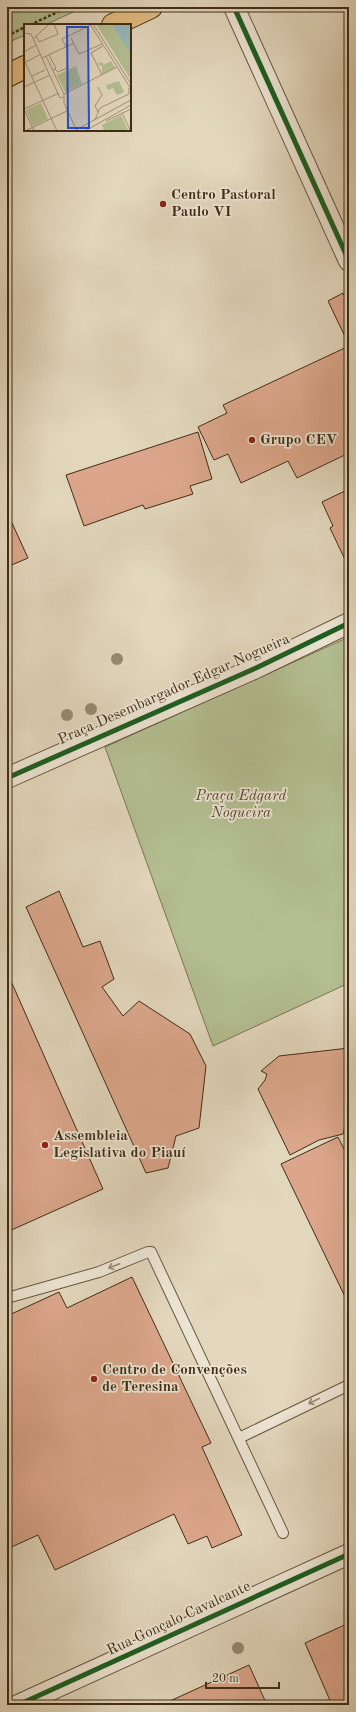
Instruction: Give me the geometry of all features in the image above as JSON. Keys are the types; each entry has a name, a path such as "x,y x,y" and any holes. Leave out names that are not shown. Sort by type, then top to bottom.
{"main road":[{"path":"115,24 151,7"},
{"path":"7,76 24,68"}],"street":[{"path":"234,7 349,261"},
{"name":"Praça Desembargador Edgar Nogueira","path":"7,778 256,668 349,623"},
{"name":"Rua Gonçalo Cavalcante","path":"18,1705 349,1554"}],"lane":[{"path":"7,1298 99,1272 150,1252 152,1253 284,1533"},
{"path":"239,1438 349,1385"}],"path":[{"path":"32,24 68,7"},
{"path":"7,36 24,28"}],"green space":[{"path":"7,7 84,7 47,24 24,24 24,35 7,43"},
{"name":"Praça Edgard Nogueira","path":"349,637 349,983 213,1046 105,747"}],"building":[{"path":"343,293 349,307 349,345 328,301"},
{"path":"349,346 349,453 297,478 288,461 241,483 228,454 214,460 198,427 227,413 223,405"},
{"path":"198,432 212,479 190,486 193,494 145,509 143,505 84,526 66,475"},
{"path":"349,489 349,568 330,528 333,526 322,502"},
{"path":"7,512 28,558 7,567"},
{"path":"59,891 83,947 100,941 114,979 102,987 123,1016 139,1001 190,1034 206,1066 199,1128 176,1136 168,1168 146,1173 26,907"},
{"name":"Assembleia Legislativa do Piauí","path":"7,972 103,1189 7,1232"},
{"path":"349,1048 349,1118 347,1118 343,1134 319,1140 290,1155 258,1089 265,1080 267,1074 261,1071 279,1056"},
{"path":"338,1137 349,1159 349,1305 281,1164"},
{"name":"Centro de Convenções de Teresina","path":"132,1277 211,1443 202,1447 242,1535 212,1548 207,1536 188,1544 174,1514 55,1570 38,1535 7,1549 7,1316 59,1292 67,1308"},
{"path":"349,1623 349,1705 332,1705 305,1643"},
{"path":"249,1665 267,1705 171,1705 170,1701"}],"cycle path":[{"path":"234,7 349,261"},
{"path":"7,778 256,668 349,623"},
{"path":"18,1705 349,1554"}],"place":[{"name":"Centro Pastoral Paulo VI","path":"163,204"},
{"name":"Grupo CEV","path":"252,440"},
{"name":"Assembleia Legislativa do Piauí","path":"45,1145"},
{"name":"Centro de Convenções de Teresina","path":"94,1379"}]}
